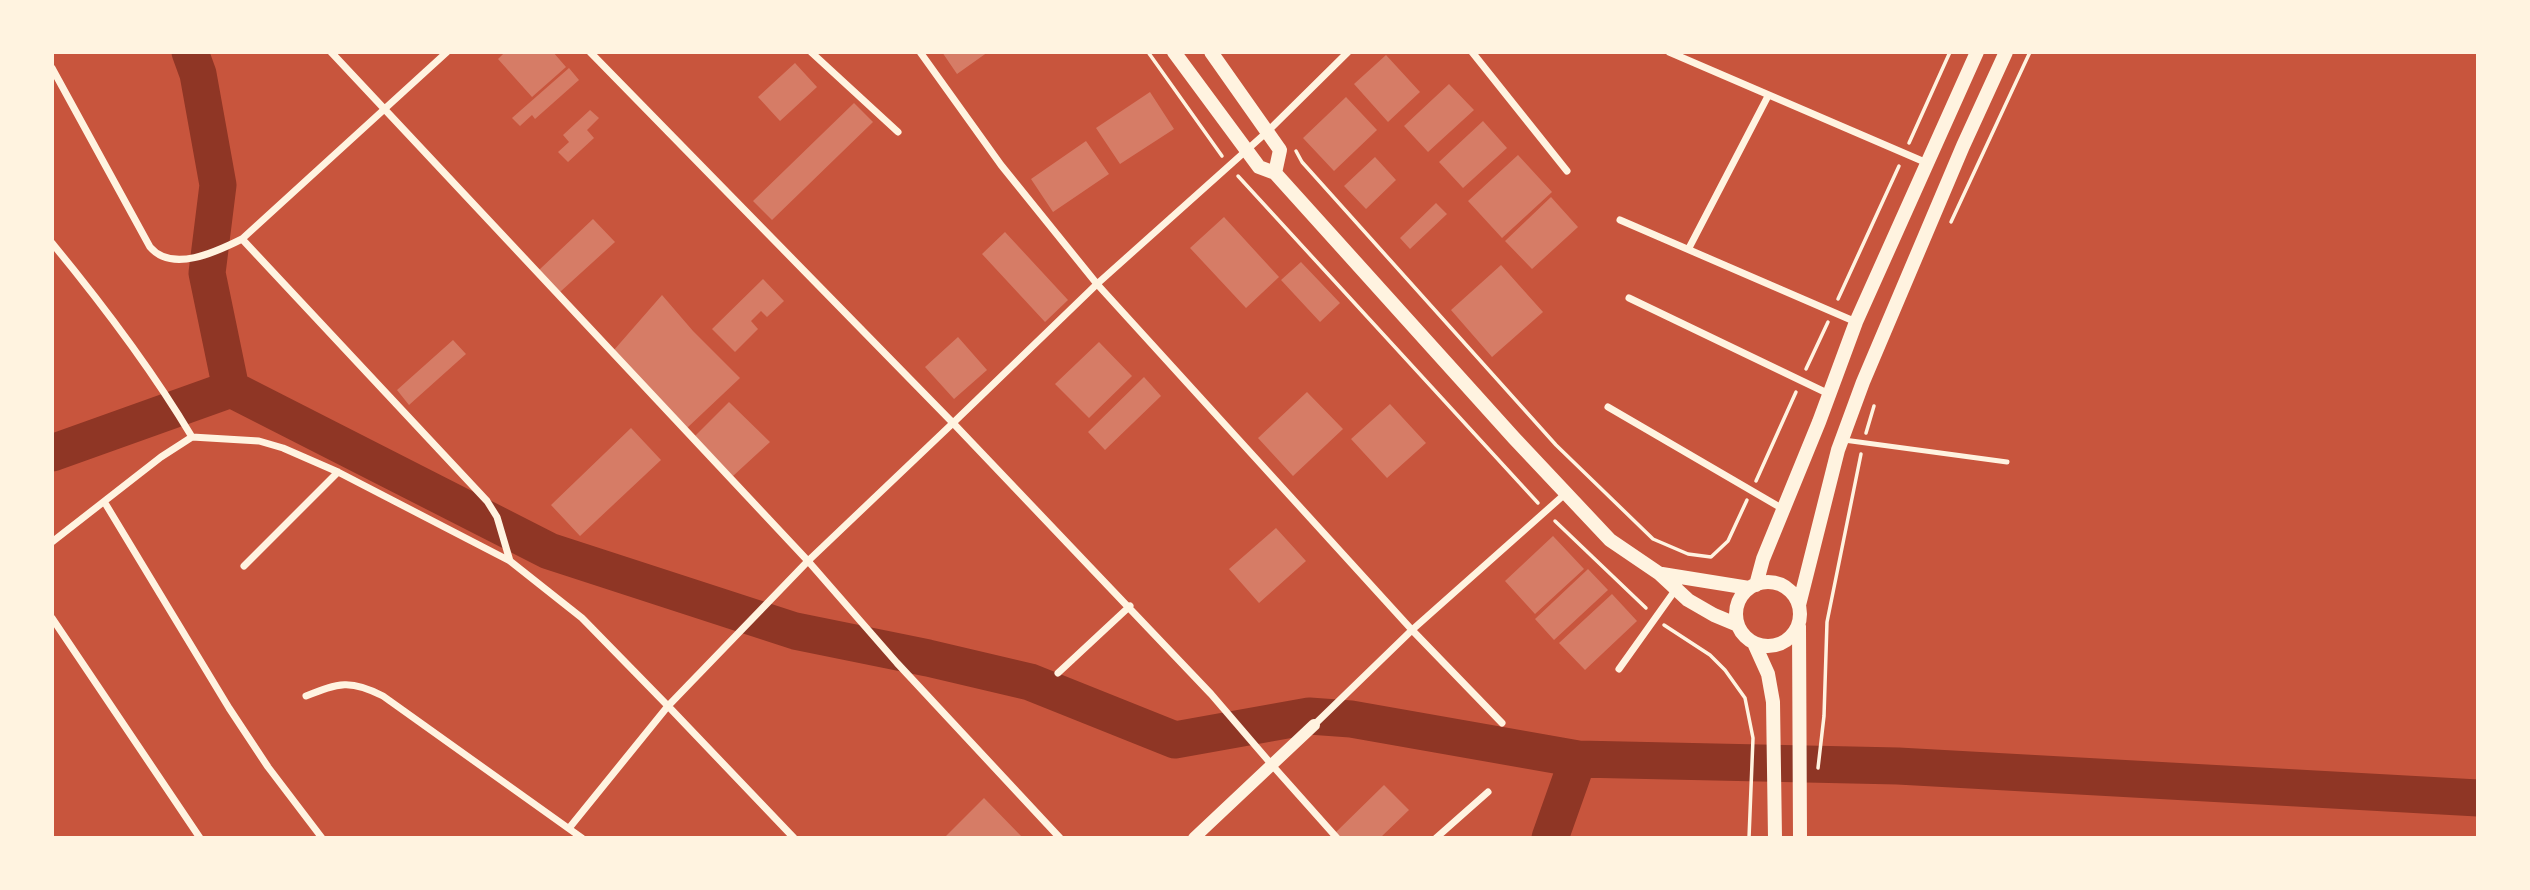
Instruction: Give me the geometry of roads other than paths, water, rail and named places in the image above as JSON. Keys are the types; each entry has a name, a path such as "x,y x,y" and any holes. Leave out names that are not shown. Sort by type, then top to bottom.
{"main road":[{"path":"1174,52 1259,167 1275,173 1565,494 1610,540 1660,574 1688,600 1738,625"},
{"path":"1211,52 1280,149 1275,173"},
{"path":"1776,835 1773,702 1768,674 1754,643 1744,635 1738,625 1738,605 1752,587 1856,322 1977,52"},
{"path":"1799,605 1842,439 1892,310 2006,52"},
{"path":"1660,574 1752,587 1764,582 1782,585 1799,605 1800,836"},
{"path":"1754,643 1775,646 1785,642 1798,625"}],"street":[{"path":"331,52 808,561 897,663 1060,838"},
{"path":"52,68 149,247 158,257 169,260 190,258 229,246 242,239 447,52"},
{"path":"590,52 1129,606 1233,718 1337,838"},
{"path":"811,52 898,132"},
{"path":"920,52 1001,165 1097,284 1412,630 1502,723"},
{"path":"570,827 668,706 808,561 1097,284 1268,131 1348,52"},
{"path":"1472,52 1567,171"},
{"path":"1669,52 1927,163"},
{"path":"1689,247 1768,96"},
{"path":"1620,220 1689,247 1856,322"},
{"path":"242,239 486,501 497,517 510,561"},
{"path":"52,243 124,332 173,403 192,437"},
{"path":"1629,298 1829,394"},
{"path":"1608,407 1783,509"},
{"path":"52,542 161,457 192,437 259,441 283,448 338,472 510,561 582,618 794,838"},
{"path":"244,566 338,472"},
{"path":"1194,838 1412,630 1565,494"},
{"path":"105,503 229,708 268,767 322,838"},
{"path":"1619,669 1676,589"},
{"path":"1058,673 1129,606"},
{"path":"52,618 200,838"},
{"path":"306,696 336,684 348,683 383,696 583,838"},
{"path":"1436,838 1488,792"}],"lane":[{"path":"1842,439 2007,463"}],"waterway":[{"path":"190,52 198,74 218,185 207,273 231,389"},
{"path":"52,453 231,389 549,551 795,631 1030,682 1175,740 1309,716 1351,719 1578,759 1898,766 2478,798"},
{"path":"1550,838 1578,759"}]}
